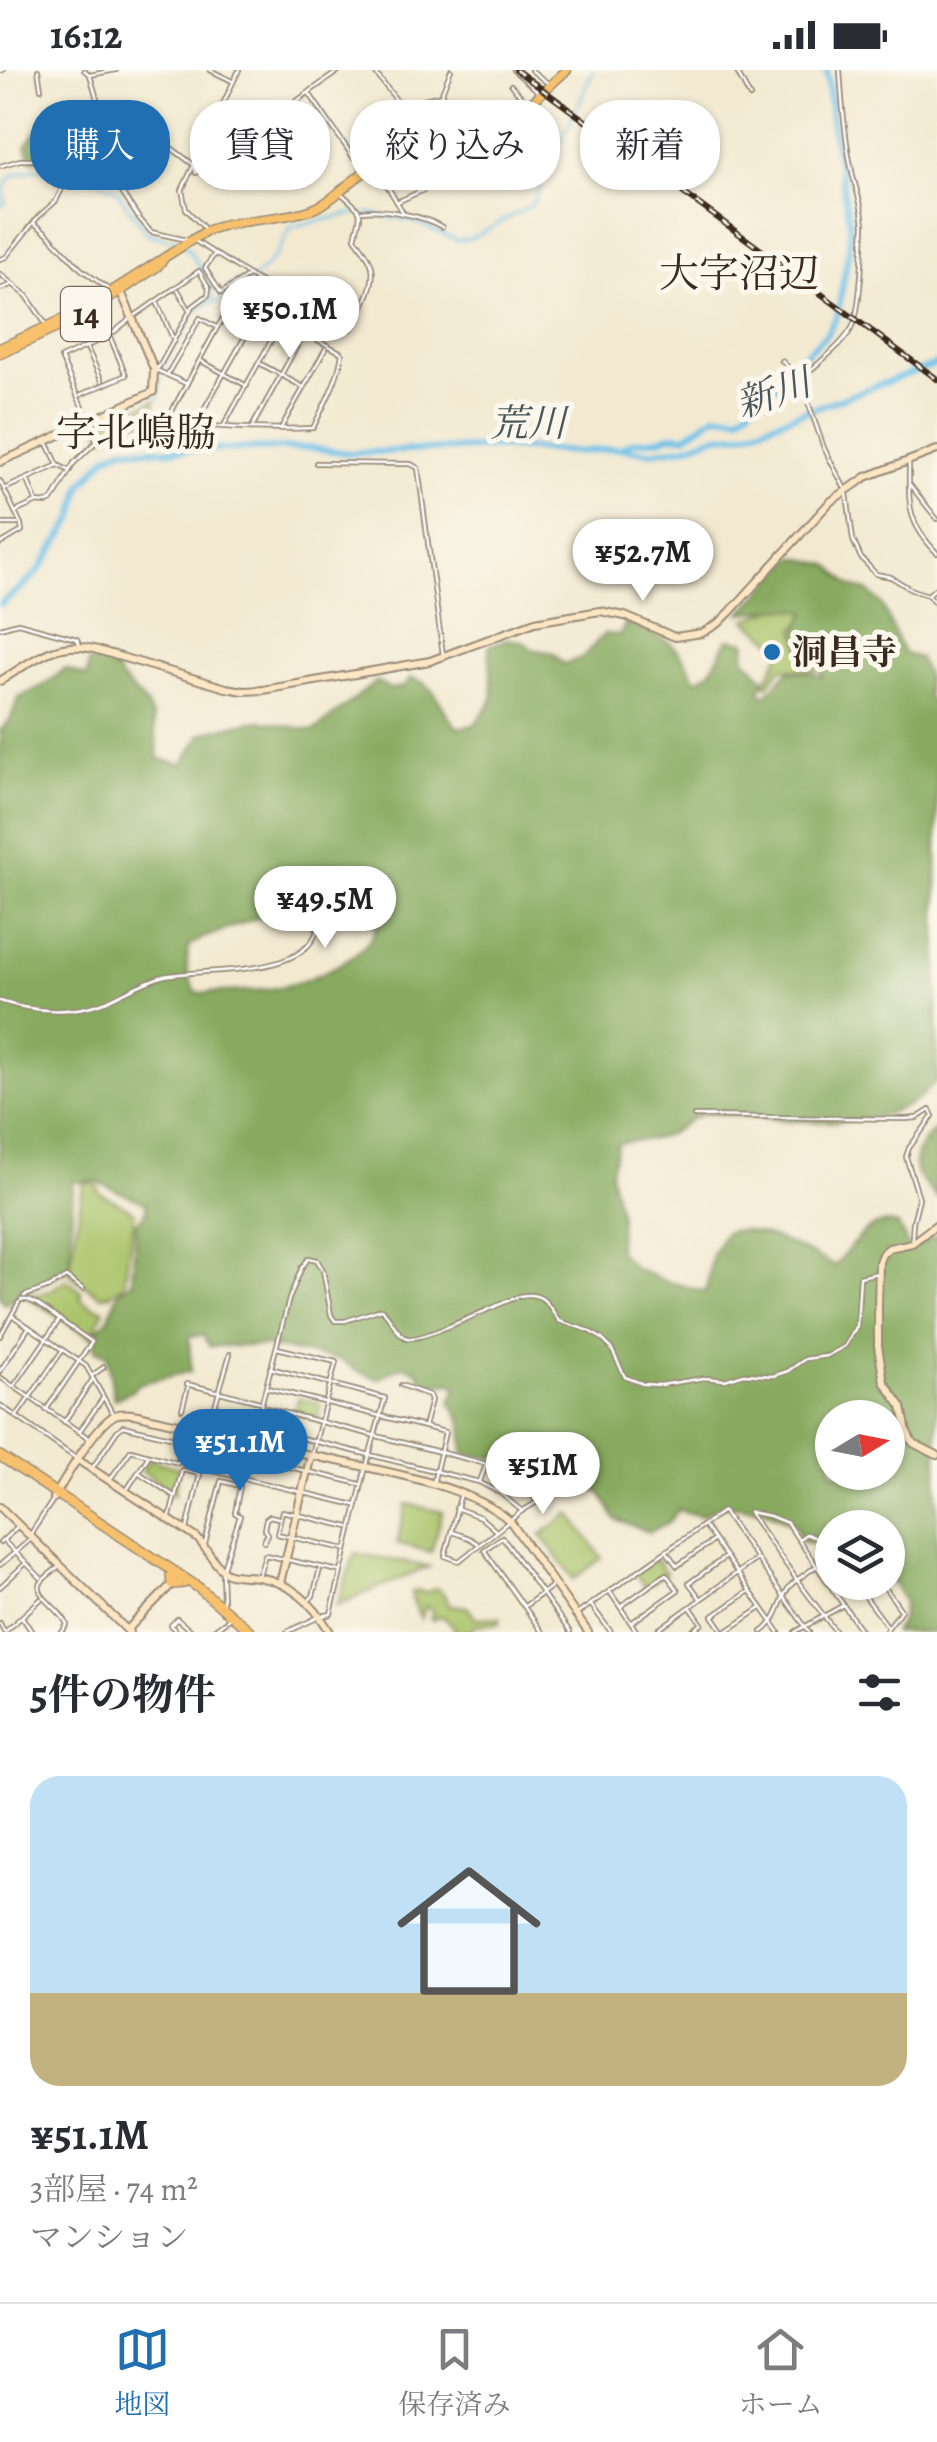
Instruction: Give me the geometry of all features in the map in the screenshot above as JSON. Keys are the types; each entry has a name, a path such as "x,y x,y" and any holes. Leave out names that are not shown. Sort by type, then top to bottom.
{"highway":[{"path":"0,1459 223,1606 252,1632"},
{"path":"55,1496 230,1618 243,1632"}],"main road":[{"name":"14","path":"533,100 567,70"},
{"name":"14","path":"0,351 85,315 206,231 308,211 350,183"}],"street":[{"path":"38,70 41,89"},
{"path":"84,70 90,75 97,100"},
{"path":"90,75 116,70"},
{"path":"210,70 234,81"},
{"path":"225,100 239,70"},
{"path":"298,100 340,70"},
{"path":"373,70 395,100"},
{"path":"440,100 451,70"},
{"path":"513,70 540,94"},
{"path":"522,78 531,70 550,85"},
{"path":"736,70 750,97"},
{"path":"799,378 843,339 858,311 864,224 845,134 840,70"},
{"path":"511,85 524,100"},
{"path":"309,92 350,153"},
{"path":"423,100 442,95"},
{"path":"0,166 30,160"},
{"path":"190,172 182,195 186,209 206,231"},
{"path":"0,258 6,257 62,190"},
{"path":"119,190 151,232 188,243 200,242 253,278 351,329 369,291 373,272 356,238 360,211 340,192"},
{"path":"390,190 405,215"},
{"path":"397,202 424,190"},
{"path":"360,211 426,218 442,227"},
{"path":"34,223 81,269 117,290 157,369 187,384"},
{"path":"215,254 205,268 222,293 253,278"},
{"path":"0,462 47,442 90,422 152,394 157,369 190,310 210,291 199,271 109,336 61,358 90,422 97,441 74,463 52,501 37,502 15,512"},
{"path":"0,274 27,296 48,330"},
{"path":"224,427 282,321 342,353 341,360 313,428 281,430 224,427 195,425 166,422 217,328 253,278"},
{"path":"0,289 12,284"},
{"path":"176,287 190,310"},
{"path":"195,425 273,287"},
{"path":"156,301 174,341"},
{"path":"252,428 317,310"},
{"path":"168,374 200,318 217,328"},
{"path":"78,396 126,374 109,336"},
{"path":"281,430 327,345"},
{"path":"86,346 104,384"},
{"path":"200,360 247,386"},
{"path":"783,361 799,378 828,457 846,489 853,540 861,558 876,574 891,577 928,596 937,605"},
{"path":"259,363 304,387"},
{"path":"47,442 58,465 70,471"},
{"path":"0,682 50,650 72,645 244,691 343,677 444,656 535,622 600,611 686,637 718,624 846,489 866,477 937,450"},
{"path":"909,460 912,516 917,531 937,553"},
{"path":"316,463 411,464 418,468 444,656"},
{"path":"4,489 58,465"},
{"path":"0,480 22,532 0,544"},
{"path":"27,480 37,502"},
{"path":"909,482 937,519"},
{"path":"0,524 21,524"},
{"path":"928,596 937,587"},
{"path":"0,628 18,624 77,639 80,645"},
{"path":"0,1000 40,1010 74,1008 107,1000 165,976 275,964 300,953 311,943 319,920"},
{"path":"694,1116 906,1120 930,1110 933,1116 906,1157 918,1198 912,1243"},
{"path":"937,1224 912,1243 889,1248 880,1257 878,1346 884,1382 902,1407 907,1432 913,1443 937,1455"},
{"path":"242,1478 276,1347 306,1259 320,1263 331,1315 338,1321 380,1310 388,1314 403,1337 411,1338 530,1294 545,1299 560,1322 587,1330 606,1342 621,1372 633,1381 653,1385 704,1378 725,1380 744,1374 774,1376 804,1359 827,1356 845,1346 857,1326 859,1280 864,1275 879,1273"},
{"path":"0,1336 20,1300 32,1292 50,1287 66,1276 83,1289"},
{"path":"20,1300 32,1301 92,1342 46,1410"},
{"path":"13,1316 79,1360 114,1415"},
{"path":"13,1387 60,1319"},
{"path":"0,1371 30,1326"},
{"path":"276,1347 336,1362 280,1583"},
{"path":"16,1417 63,1350"},
{"path":"210,1423 230,1354"},
{"path":"64,1422 93,1377 104,1367"},
{"path":"270,1368 385,1398 330,1614 288,1632"},
{"path":"0,1378 91,1440"},
{"path":"182,1409 188,1384 487,1464 522,1485 538,1501"},
{"path":"400,1385 429,1396 424,1426"},
{"path":"265,1387 445,1432 432,1484"},
{"path":"79,1432 104,1397"},
{"path":"0,1405 187,1530 205,1545 222,1571 280,1583 308,1601 330,1632"},
{"path":"0,1565 31,1537 102,1423 114,1415 133,1414 366,1467 432,1484 490,1505 510,1521 588,1632"},
{"path":"92,1468 124,1426 184,1440"},
{"path":"110,1479 131,1450 178,1463 188,1426"},
{"path":"255,1427 480,1482 522,1511"},
{"path":"356,1505 184,1464 190,1443 361,1484"},
{"path":"126,1490 149,1456"},
{"path":"461,1493 445,1556 459,1560 522,1511 559,1489 523,1458 507,1456 500,1470"},
{"path":"480,1482 487,1464"},
{"path":"169,1518 182,1470 200,1474 187,1530"},
{"path":"138,1472 175,1496"},
{"path":"205,1545 222,1481 240,1486 235,1512 240,1516 222,1571 223,1606"},
{"path":"0,1508 128,1631 175,1581"},
{"path":"456,1508 480,1517 497,1531"},
{"path":"346,1550 277,1534 280,1519 282,1511 351,1527"},
{"path":"576,1615 722,1511 808,1632"},
{"path":"762,1632 773,1624 788,1585 796,1580 815,1567 786,1524 749,1512 796,1580 836,1632"},
{"path":"264,1542 266,1519 280,1519"},
{"path":"703,1525 779,1632"},
{"path":"3,1540 18,1526"},
{"path":"1,1530 3,1540 41,1578"},
{"path":"451,1532 479,1546"},
{"path":"798,1540 806,1534 815,1538"},
{"path":"542,1632 484,1550 502,1537 570,1632"},
{"path":"666,1551 677,1566 714,1540"},
{"path":"258,1577 265,1555 341,1571"},
{"path":"701,1600 689,1583 726,1557"},
{"path":"655,1632 756,1560"},
{"path":"0,1588 26,1564"},
{"path":"60,1566 40,1584 44,1597 66,1618 62,1632"},
{"path":"308,1601 320,1568"},
{"path":"620,1607 666,1574 678,1590 631,1623"},
{"path":"524,1607 555,1584"},
{"path":"609,1591 637,1632"},
{"path":"750,1591 713,1616 725,1632 761,1608"},
{"path":"0,1623 5,1632 44,1597"},
{"path":"839,1600 862,1632"},
{"path":"867,1600 886,1630 901,1610 893,1600"},
{"path":"590,1604 611,1632"},
{"path":"795,1632 843,1605"},
{"path":"690,1632 702,1624 691,1607"},
{"path":"21,1616 32,1632"},
{"path":"211,1632 230,1618"},
{"path":"176,1632 171,1625 177,1619 192,1632"}],"green space":[{"path":"155,400 155,424 125,421 104,439 97,424"},
{"path":"794,557 829,565 850,585 869,592 882,605 903,653 919,658 926,675 927,698 937,702 937,1080 914,1102 866,1118 814,1122 711,1113 692,1118 662,1137 618,1143 610,1173 620,1215 618,1251 634,1268 706,1292 712,1255 725,1232 765,1235 835,1266 862,1234 878,1225 898,1225 908,1246 913,1247 937,1235 937,1632 895,1632 905,1600 905,1510 815,1510 815,1543 803,1542 794,1524 764,1510 722,1504 701,1516 678,1510 667,1524 649,1532 616,1520 601,1493 581,1484 573,1471 508,1449 501,1459 464,1454 462,1422 451,1402 457,1388 451,1383 426,1385 417,1370 402,1366 379,1379 342,1360 266,1346 209,1346 203,1335 189,1337 191,1371 137,1384 132,1391 114,1399 107,1354 95,1350 95,1333 108,1319 118,1293 132,1282 136,1223 146,1213 146,1203 95,1181 73,1182 70,1267 5,1304 0,1297 0,731 10,720 19,698 65,669 87,677 89,662 110,661 153,718 159,759 183,764 201,734 237,724 262,721 314,731 377,681 389,689 404,687 410,678 420,681 434,692 458,728 474,725 493,700 489,646 506,639 522,641 532,649 552,653 564,664 582,658 604,634 620,635 626,623 669,642 683,656 696,680 710,672 728,639 746,642 744,657 764,678 760,692 765,696 788,671 823,677 817,652 802,653 798,641 799,627 807,612 782,608 741,613","holes":["344,894 380,903 372,937 361,950 324,972 282,987 252,991 198,993 191,982 189,946 203,938 304,900"]},
{"path":"776,608 804,609 808,617 794,629 802,644 815,650 817,671 781,668 768,685 764,684 783,649 746,620"},
{"path":"937,1129 937,1198 916,1172 915,1159 920,1147"},
{"path":"89,1182 100,1193 135,1212 124,1285 101,1296 69,1274 83,1185"},
{"path":"66,1280 81,1291 81,1299 104,1310 91,1337 27,1297 50,1291"},
{"path":"298,1398 321,1403 319,1418 294,1414"},
{"path":"149,1459 179,1468 174,1494 142,1471"},
{"path":"407,1504 443,1512 431,1552 397,1543"},
{"path":"570,1513 602,1558 574,1579 541,1535"},
{"path":"355,1553 429,1567 337,1605"},
{"path":"656,1559 666,1573 645,1587 635,1574"},
{"path":"436,1588 450,1605 467,1607 476,1618 500,1617 500,1623 455,1632 446,1619 430,1618 433,1611 426,1606 421,1619 412,1592 426,1593"}],"waterway":[{"path":"578,105 593,70"},
{"name":"荒川","path":"0,604 39,571 74,518 81,486 107,456 123,448 310,448 349,453 503,447 577,452 621,448 670,435 686,436 716,415 740,416 784,381 795,363 826,335 837,316 850,225 832,126 827,70"},
{"path":"367,213 412,221 457,240 470,239 532,205 576,109"},
{"path":"0,205 5,203 4,188 13,175 70,166 116,190 148,234 183,242 212,285 212,301"},
{"path":"158,400 162,370 194,314 262,271 291,227 357,213"},
{"name":"新川","path":"624,449 650,452 685,447 716,436 742,434 937,364"},
{"path":"156,431 157,450"}],"railway":[{"path":"516,70 937,379"}],"place":[{"name":"洞昌寺","path":"772,652"}],"district":[{"name":"大字沼辺","path":"739,273"},
{"name":"字北嶋脇","path":"136,432"}]}
